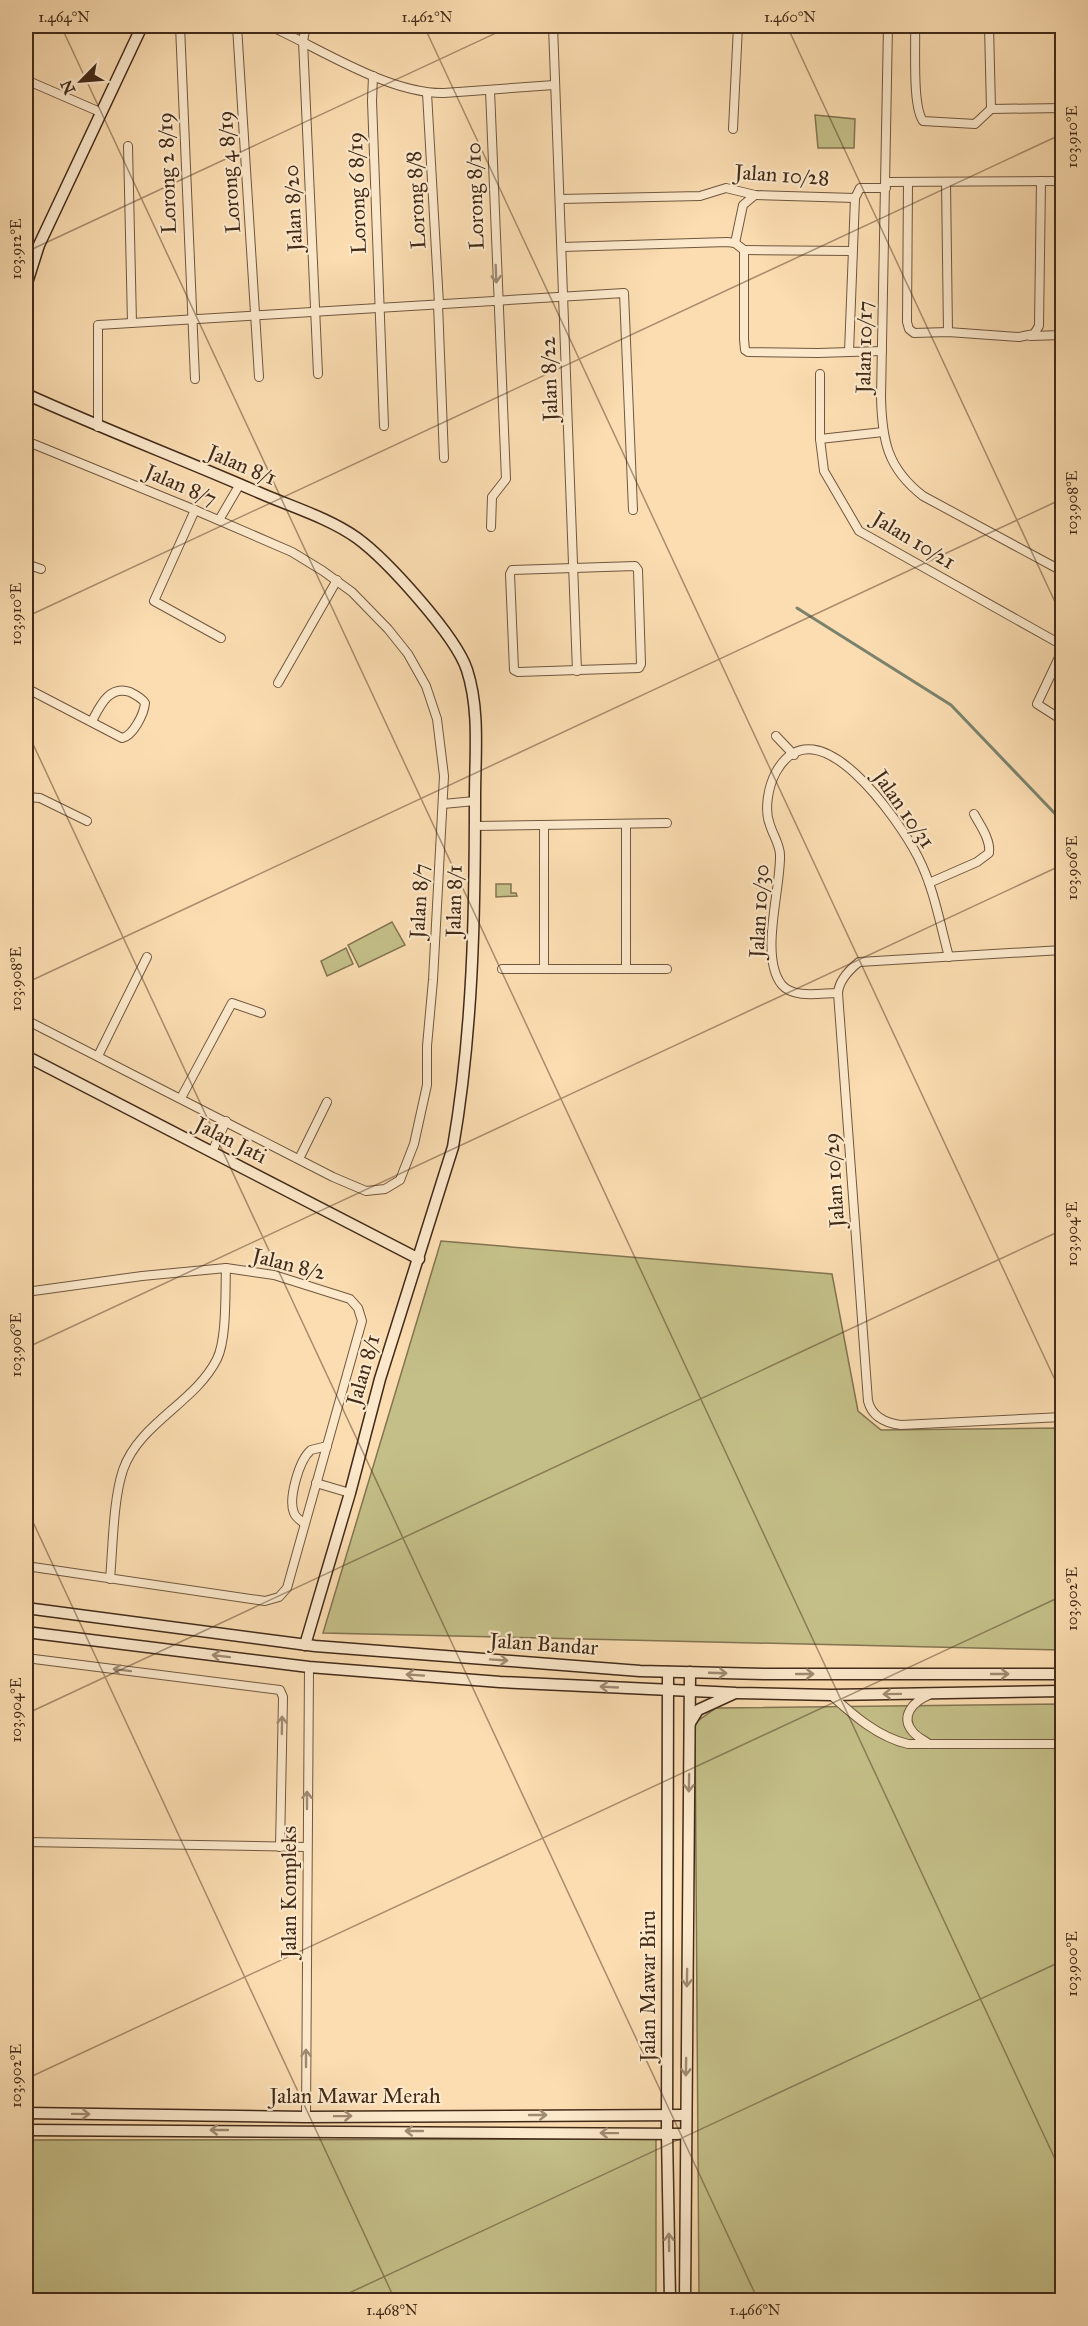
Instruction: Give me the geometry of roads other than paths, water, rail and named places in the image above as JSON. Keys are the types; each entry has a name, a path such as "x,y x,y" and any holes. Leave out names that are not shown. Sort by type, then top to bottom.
{"street":[{"path":"26,286 39,245 142,26"},
{"name":"Lorong 2 8/19","path":"180,26 195,379"},
{"name":"Lorong 4 8/19","path":"237,26 259,377"},
{"path":"270,26 373,76 410,90 427,93 555,86"},
{"name":"Jalan 8/20","path":"306,26 303,41 318,374"},
{"name":"Jalan 8/22","path":"554,26 577,671"},
{"name":"Jalan 10/28","path":"733,129 738,26"},
{"name":"Jalan 10/17","path":"888,26 882,351 883,432 894,465 906,482 923,496 1062,571"},
{"path":"915,26 918,112 923,121 975,124 991,110 1062,108"},
{"path":"988,26 991,110"},
{"name":"Lorong 6 8/19","path":"373,76 384,426"},
{"path":"26,95 28,82 100,112"},
{"name":"Lorong 8/10","path":"490,90 506,479 492,497 491,527"},
{"name":"Lorong 8/8","path":"427,93 444,458"},
{"path":"128,146 132,323"},
{"path":"1028,336 1034,334 1039,326 1041,181"},
{"path":"886,185 908,182 1062,181"},
{"path":"908,182 907,322 909,329 914,333 1062,335"},
{"path":"946,182 948,332"},
{"name":"Jalan 10/28","path":"560,199 700,195 726,188 755,195 855,198 860,188 886,185"},
{"path":"735,243 742,207 755,195"},
{"path":"849,352 855,198"},
{"path":"562,247 735,243 744,250 852,251"},
{"path":"744,250 746,350 752,353 882,351"},
{"path":"98,427 99,325 624,293 633,510"},
{"name":"Jalan 10/21","path":"820,374 820,439 824,471 861,533 1062,645"},
{"name":"Jalan 8/1","path":"26,394 98,427 240,484 330,524 362,542 388,564 450,638 466,668 475,702 475,826 471,977 460,1110 453,1147 380,1379 350,1493 305,1645"},
{"path":"820,439 883,432"},
{"name":"Jalan 8/7","path":"26,441 292,552 337,580 369,607 399,641 426,686 432,700 440,738 444,776 427,1046 427,1085 414,1144 405,1172 396,1184 385,1189 366,1191 333,1177 26,1020"},
{"path":"219,520 240,484"},
{"path":"195,510 154,601 221,638"},
{"path":"26,564 41,569"},
{"path":"635,566 638,582 640,667 577,671 516,672 513,668 511,571 514,569 635,566"},
{"path":"278,683 337,580"},
{"path":"1062,651 1037,705 1062,720"},
{"path":"26,688 119,737 125,738 144,709 145,703 127,691 113,693 103,702 92,721"},
{"path":"776,736 794,755"},
{"name":"Jalan 10/31","path":"794,755 806,750 825,753 856,773 869,786 907,840 929,883 949,957"},
{"name":"Jalan 10/30","path":"794,755 776,772 768,796 768,821 781,854 772,939 774,969 783,986 789,991 806,994 838,993"},
{"path":"26,797 40,798 87,821"},
{"path":"442,804 475,801"},
{"path":"929,883 977,862 989,853 990,848 985,835 974,814"},
{"path":"475,826 667,823"},
{"path":"626,824 627,969"},
{"path":"544,825 544,969"},
{"path":"838,993 838,988 846,974 859,962 1062,950"},
{"path":"98,1056 147,957"},
{"path":"502,969 667,969"},
{"name":"Jalan 10/29","path":"838,993 868,1401 872,1412 884,1421 901,1425 1062,1417"},
{"path":"181,1098 230,1005 236,1003 261,1013"},
{"name":"Jalan Jati","path":"26,1056 419,1259"},
{"path":"299,1159 327,1102"},
{"path":"212,1152 226,1121"},
{"path":"110,1579 118,1491 123,1469 139,1442 194,1389 218,1358 222,1338 226,1268"},
{"name":"Jalan 8/2","path":"26,1292 142,1276 226,1268 274,1275 350,1299 362,1317 287,1588 279,1597 272,1599 227,1597 26,1566"},
{"path":"304,1523 296,1516 293,1507 293,1492 301,1464 308,1452 327,1446"},
{"path":"316,1483 350,1493"},
{"name":"Jalan Bandar","path":"26,1608 305,1645 668,1672 1062,1674"},
{"name":"Jalan Bandar","path":"26,1632 309,1667 500,1682 831,1695 1062,1691"},
{"path":"26,1658 280,1690 283,1697 280,1847"},
{"name":"Jalan Kompleks","path":"306,2117 309,1667"},
{"name":"Jalan Mawar Biru","path":"668,1672 667,2134 670,2301"},
{"name":"Jalan Mawar Biru","path":"686,2301 685,2115 690,1672"},
{"path":"689,1725 698,1710 736,1693"},
{"path":"930,1744 913,1732 908,1719 911,1706 915,1702 934,1693"},
{"path":"831,1695 849,1712 891,1739 908,1744 1062,1744"},
{"path":"26,1842 307,1847"},
{"name":"Jalan Mawar Merah","path":"26,2113 306,2117 685,2115"},
{"name":"Jalan Mawar Merah","path":"26,2130 685,2134"}],"waterway":[{"path":"797,608 951,705 1062,821"}]}
